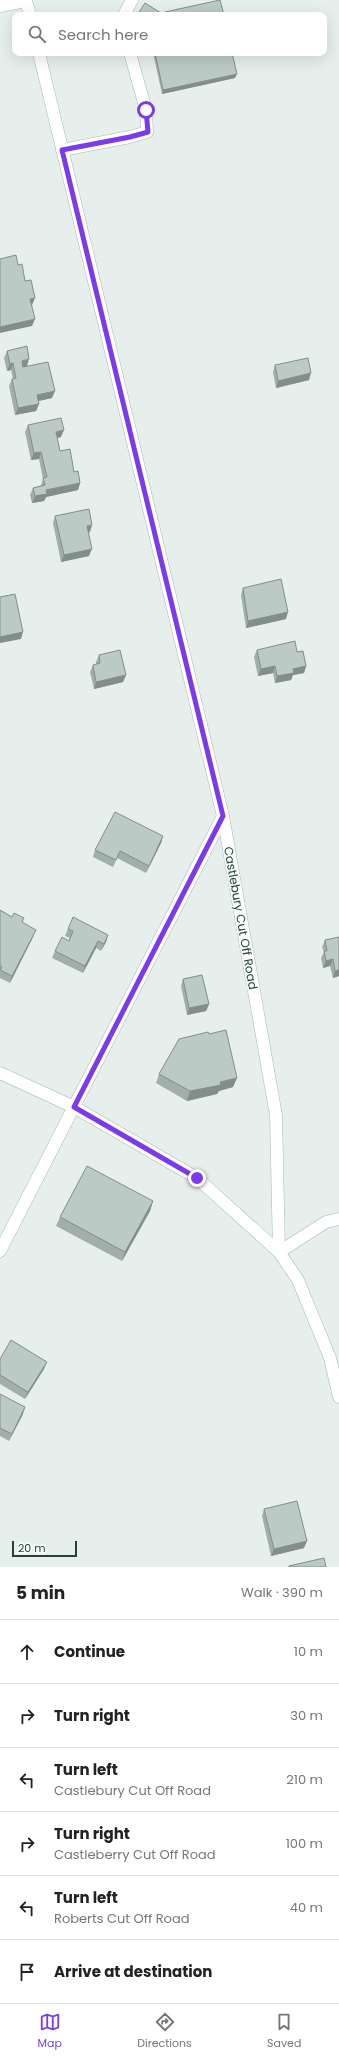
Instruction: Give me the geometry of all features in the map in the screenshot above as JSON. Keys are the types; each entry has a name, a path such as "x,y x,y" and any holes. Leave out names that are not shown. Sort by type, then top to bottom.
{"street":[{"path":"126,12 132,0"},
{"path":"0,6 26,1 29,12"},
{"name":"Castlebury Cut Off Road","path":"40,56 223,816 276,1115 279,1252"},
{"path":"62,150 130,137 148,132 146,110 131,56"},
{"path":"0,1251 223,816"},
{"path":"0,1073 74,1107 197,1178 279,1252 298,1280 330,1358 339,1397"},
{"path":"279,1252 326,1222 339,1219"}],"building":[{"path":"220,0 223,12 165,12"},
{"path":"145,3 159,12 139,12"},
{"path":"156,56 233,56 237,74 163,90"},
{"path":"16,255 18,265 22,264 25,281 31,280 35,298 30,299 35,319 0,327 0,259"},
{"path":"27,346 29,359 22,361 23,367 48,362 55,391 37,395 39,404 18,408 12,379 16,378 13,363 10,364 7,351"},
{"path":"308,358 311,373 278,381 275,365"},
{"path":"61,418 64,430 56,432 60,451 70,449 74,472 78,471 80,483 46,490 47,494 35,496 33,488 45,485 43,478 47,477 41,452 34,453 28,425"},
{"path":"89,509 92,525 87,526 92,549 64,555 55,516"},
{"path":"281,579 288,612 248,621 243,588"},
{"path":"15,594 23,632 0,637 0,597"},
{"path":"295,641 297,652 303,651 306,666 293,669 294,673 277,676 275,666 261,669 257,650"},
{"path":"120,650 126,675 96,682 93,665 100,663 99,655"},
{"path":"115,812 163,836 149,866 120,851 116,860 95,850"},
{"path":"0,910 12,917 14,913 24,918 22,922 36,930 12,976 0,970 2,967 0,966"},
{"path":"73,917 108,935 104,944 98,941 85,966 55,951 62,937 69,941 73,931 68,929"},
{"path":"339,937 339,970 335,971 333,959 326,961 324,951 327,951 325,940"},
{"path":"202,975 209,1004 189,1008 183,979"},
{"path":"226,1030 237,1078 220,1082 221,1085 190,1091 159,1074 179,1039 208,1032 209,1034"},
{"path":"87,1166 153,1201 125,1252 60,1217"},
{"path":"11,1340 47,1362 28,1392 0,1375 0,1359"},
{"path":"0,1394 25,1407 12,1434 0,1428"},
{"path":"297,1501 307,1541 274,1549 264,1509"},
{"path":"324,1558 326,1567 289,1567 289,1566"}],"route":[{"path":"146,110 148,132 130,137 62,150 223,816 74,1107 197,1178"}]}
